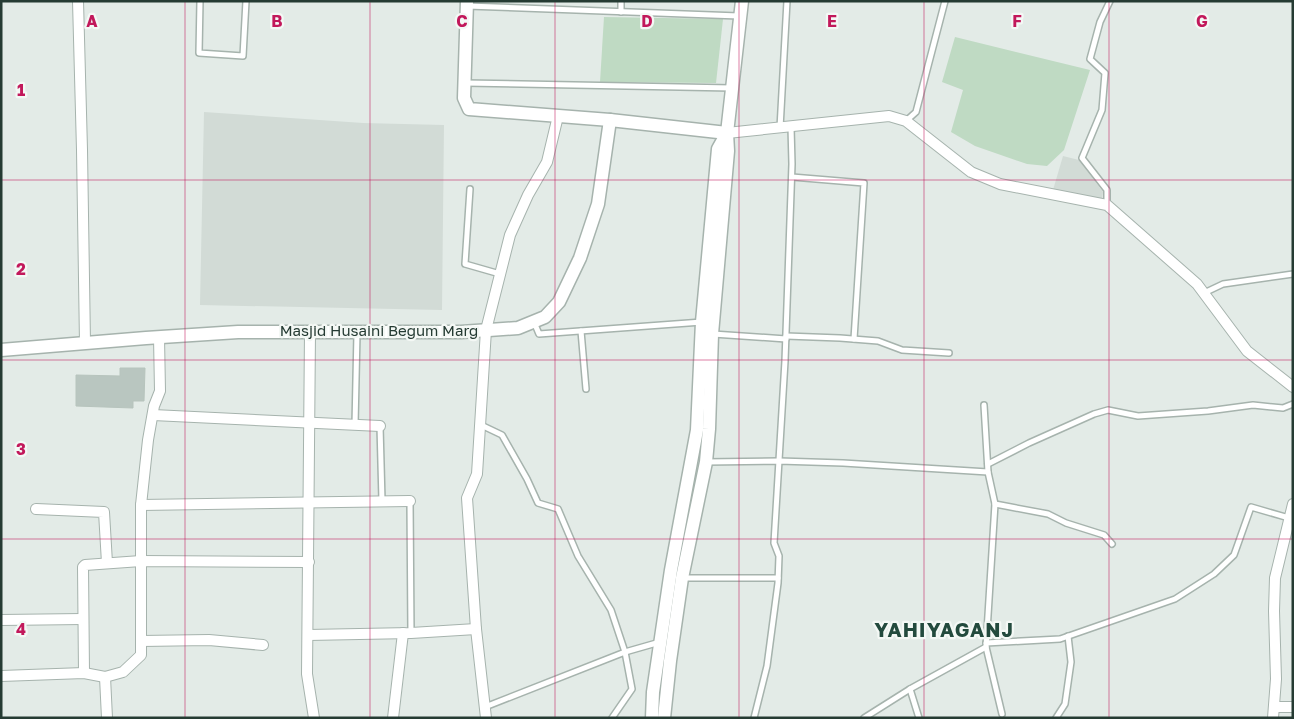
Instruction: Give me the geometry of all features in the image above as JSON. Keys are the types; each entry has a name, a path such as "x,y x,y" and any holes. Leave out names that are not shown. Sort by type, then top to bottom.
{"street":[{"path":"78,1 85,343"},
{"path":"664,718 682,578 706,462 712,334 732,88 742,1"},
{"path":"467,4 464,98 469,109 610,120 728,133 889,116 906,122 971,172 1000,184 1107,205 1197,284 1248,351 1293,387"},
{"path":"485,713 476,629 467,498 477,474 486,330 510,235 528,195 547,162 558,116"},
{"name":"Masjid Husaini Begum Marg","path":"1,350 238,332 461,332 518,328 544,317 559,302 580,258 598,204 610,120"},
{"path":"652,718 653,692 671,570 697,430 702,322 718,149 728,133"},
{"path":"310,332 308,674 314,718"},
{"path":"1,676 84,673 105,678 123,672 141,655 141,504 148,440 160,390 159,337"},
{"path":"153,415 380,426"},
{"path":"141,504 410,501"},
{"path":"1293,504 1289,518 1289,537 1275,578 1276,678 1273,712 1293,707"},
{"path":"36,509 104,512 107,563"},
{"path":"84,673 83,567 85,565 141,561 309,562"},
{"path":"1,620 83,619"},
{"path":"308,635 407,633 476,629"},
{"path":"393,718 407,633"},
{"path":"141,641 209,640 263,645"},
{"path":"105,678 107,718"}],"lane":[{"path":"200,1 199,53 243,56 246,1"},
{"path":"621,1 621,12"},
{"path":"754,718 768,666 778,578 779,556 774,543 786,337 792,177 785,128 787,1"},
{"path":"906,122 916,112 946,1"},
{"path":"1107,205 1107,190 1082,158 1102,110 1105,72 1090,58 1100,22 1110,1"},
{"path":"467,4 741,16"},
{"path":"465,83 732,88"},
{"path":"792,177 864,183 854,339"},
{"path":"470,189 465,264 500,274"},
{"path":"1204,293 1223,284 1293,274"},
{"path":"534,321 539,334 702,322"},
{"path":"581,330 586,389"},
{"path":"355,425 357,332"},
{"path":"712,334 854,339 878,341 902,350 949,353"},
{"path":"984,404 988,472 995,504 986,645 1002,714"},
{"path":"988,464 1029,443 1094,414 1108,410 1138,416 1253,405 1283,408 1293,404"},
{"path":"480,425 502,435 527,479 538,503 558,509 578,556 611,610 625,652 632,689 612,718"},
{"path":"380,426 382,502"},
{"path":"706,462 778,461 844,463 988,472"},
{"path":"407,633 410,501"},
{"path":"995,504 1048,514 1066,523 1104,535 1112,544"},
{"path":"864,718 910,688 986,645 1060,639 1175,599 1214,574 1234,555 1251,507 1289,518"},
{"path":"682,578 778,578"},
{"path":"1056,718 1065,704 1071,662 1068,636"},
{"path":"485,713 625,652 660,642"},
{"path":"910,688 919,718"}],"shaded area":[{"path":"204,112 363,123 444,125 442,310 200,305"},
{"path":"1063,156 1079,160 1103,192 1102,200 1053,190"}],"green space":[{"path":"604,17 723,19 716,83 600,82"},
{"path":"955,37 1090,70 1064,150 1047,166 1027,164 975,146 951,132 963,90 942,82"}],"building":[{"path":"120,368 145,368 144,401 133,401 133,408 76,406 76,375 120,376"}],"district":[{"name":"YAHIYAGANJ","path":"944,630"}]}
